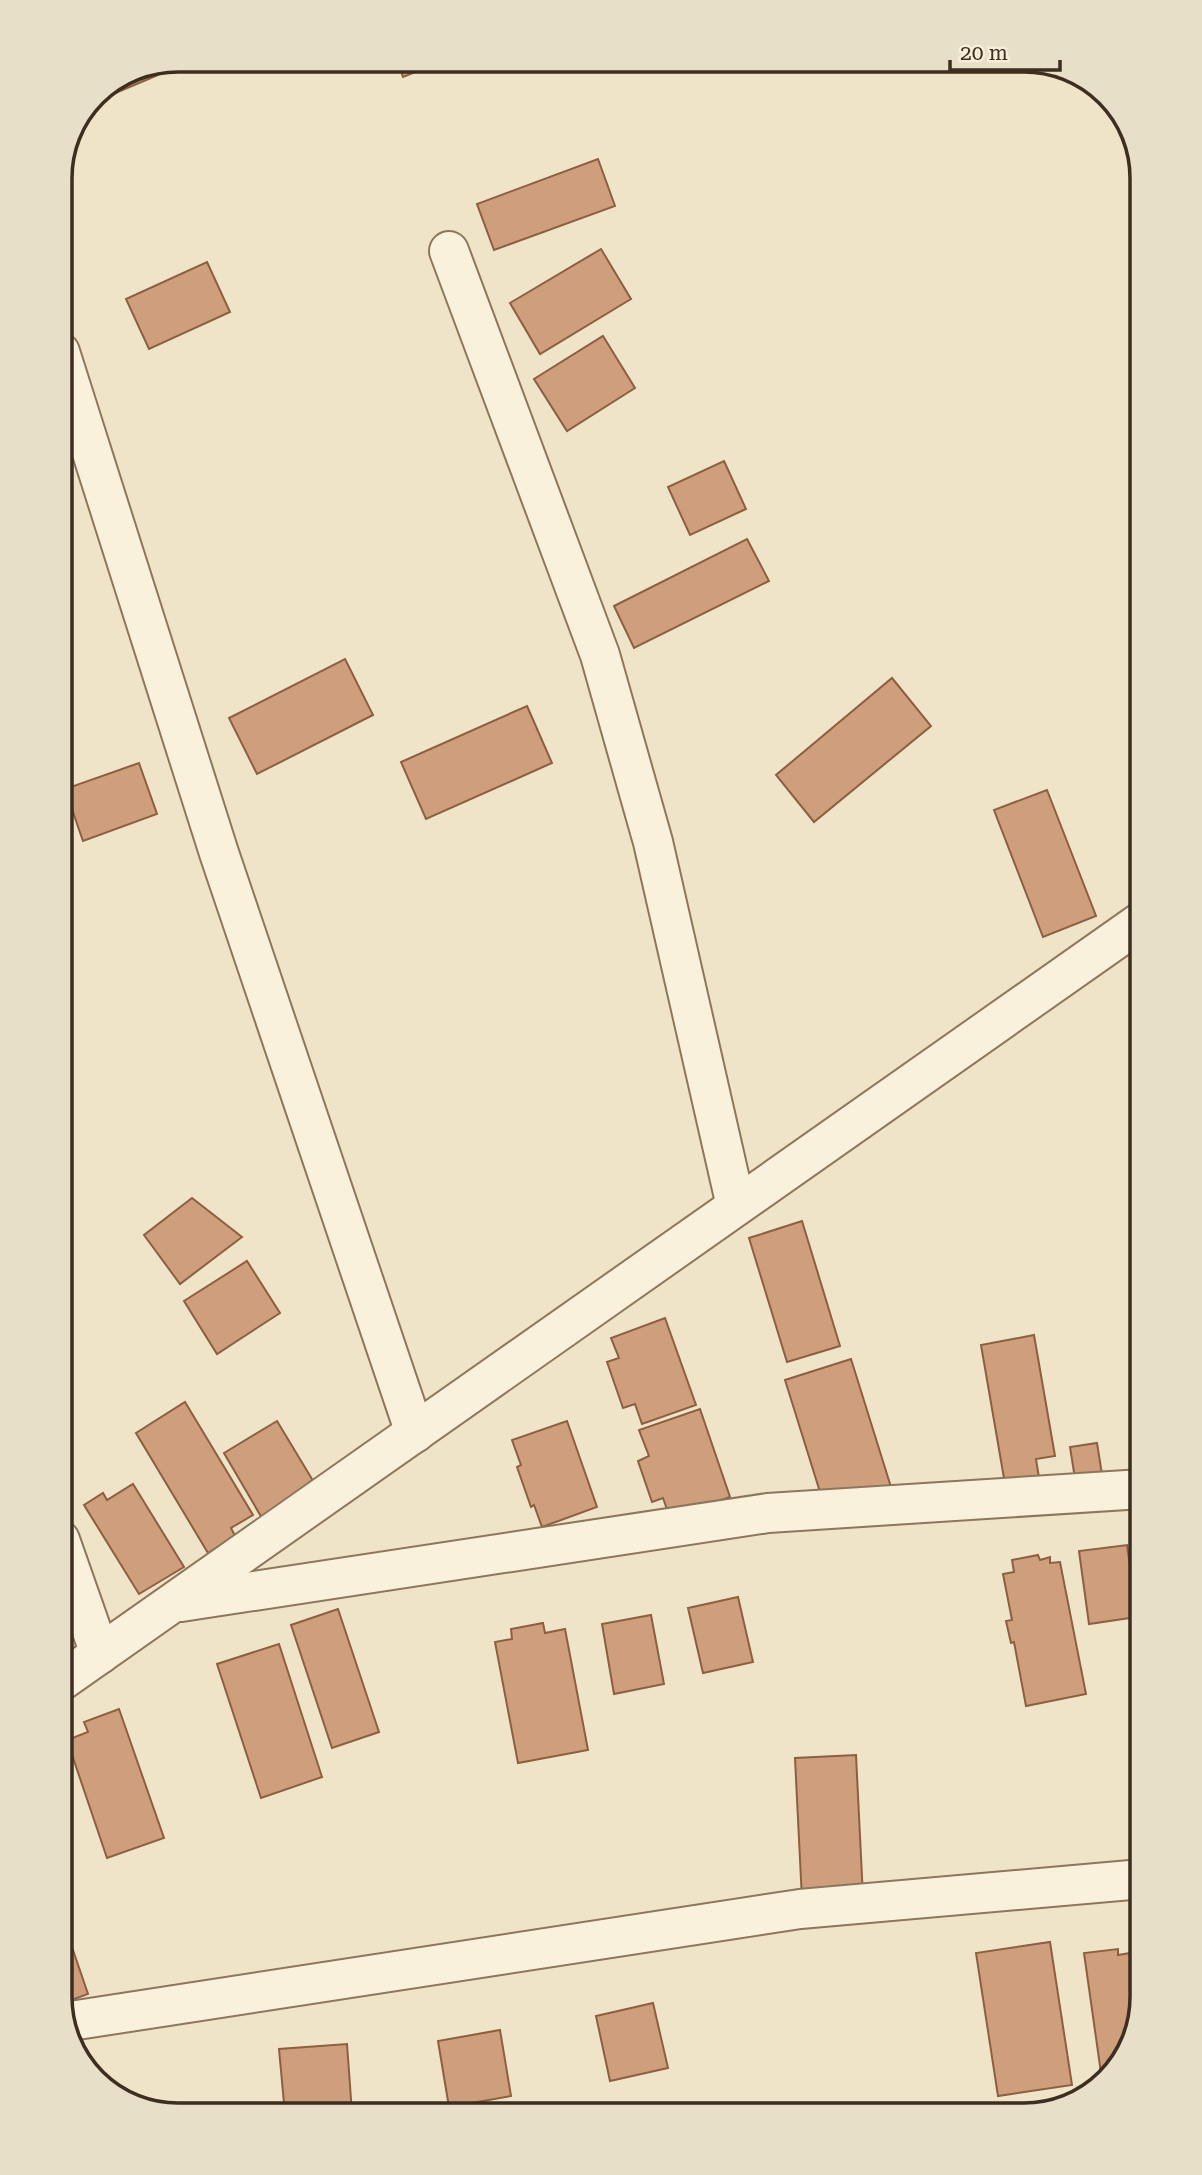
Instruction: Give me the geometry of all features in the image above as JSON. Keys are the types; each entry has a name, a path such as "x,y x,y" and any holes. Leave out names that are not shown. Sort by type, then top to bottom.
{"street":[{"path":"449,251 600,655 653,842 736,1206"},
{"path":"72,390 219,853 415,1433"},
{"path":"72,1674 1130,930"},
{"path":"172,1604 768,1513 1130,1490"},
{"path":"72,1574 100,1654"},
{"path":"75,2021 800,1909 1130,1880"}],"building":[{"path":"401,72 416,72 403,77"},
{"path":"158,75 114,94 137,80"},
{"path":"598,159 615,206 494,250 477,204"},
{"path":"601,249 631,299 540,354 510,303"},
{"path":"207,262 230,312 149,349 126,299"},
{"path":"603,336 635,388 567,431 534,379"},
{"path":"724,461 746,509 690,535 668,487"},
{"path":"747,539 769,581 634,648 614,606"},
{"path":"345,659 373,715 257,774 229,718"},
{"path":"892,678 931,726 814,822 776,775"},
{"path":"527,706 552,763 426,819 401,762"},
{"path":"139,763 157,814 83,841 72,809 72,787"},
{"path":"1047,790 1096,916 1043,937 994,810"},
{"path":"192,1198 242,1237 180,1284 144,1235"},
{"path":"802,1221 840,1346 787,1362 749,1238"},
{"path":"247,1261 280,1313 217,1354 184,1301"},
{"path":"665,1318 696,1405 642,1424 635,1404 623,1408 607,1362 619,1358 611,1338"},
{"path":"1034,1335 1055,1456 1036,1459 1039,1478 1005,1484 981,1345"},
{"path":"851,1359 891,1487 825,1508 785,1380"},
{"path":"185,1402 253,1515 231,1528 235,1536 208,1553 136,1433"},
{"path":"700,1409 730,1497 670,1518 663,1498 652,1502 638,1461 649,1456 639,1430"},
{"path":"277,1421 315,1484 266,1525 224,1453"},
{"path":"567,1421 597,1507 542,1527 534,1505 531,1507 517,1467 521,1465 512,1440"},
{"path":"1097,1443 1103,1481 1076,1485 1070,1447"},
{"path":"133,1484 184,1567 139,1594 84,1505 103,1493 107,1500"},
{"path":"1127,1545 1130,1567 1130,1618 1089,1624 1079,1551"},
{"path":"1038,1555 1040,1560 1050,1557 1050,1563 1060,1562 1086,1694 1026,1706 1014,1642 1011,1643 1006,1621 1012,1620 1003,1574 1014,1572 1012,1560"},
{"path":"738,1597 753,1662 703,1673 688,1608"},
{"path":"338,1609 379,1732 332,1748 291,1625"},
{"path":"651,1615 664,1684 614,1694 602,1624"},
{"path":"543,1623 545,1633 565,1629 588,1750 518,1763 495,1642 512,1639 511,1629"},
{"path":"279,1644 322,1777 261,1798 217,1664"},
{"path":"119,1709 164,1838 107,1858 72,1755 72,1738 88,1732 84,1722"},
{"path":"856,1755 863,1897 802,1900 795,1758"},
{"path":"1050,1942 1072,2085 998,2096 976,1953"},
{"path":"72,1947 88,1994 72,2000"},
{"path":"1118,1949 1118,1955 1130,1953 1127,2025 1112,2056 1101,2070 1084,1953"},
{"path":"653,2003 668,2068 610,2081 596,2016"},
{"path":"500,2030 511,2096 472,2103 448,2103 438,2041"},
{"path":"347,2044 351,2103 284,2103 279,2049"}]}
